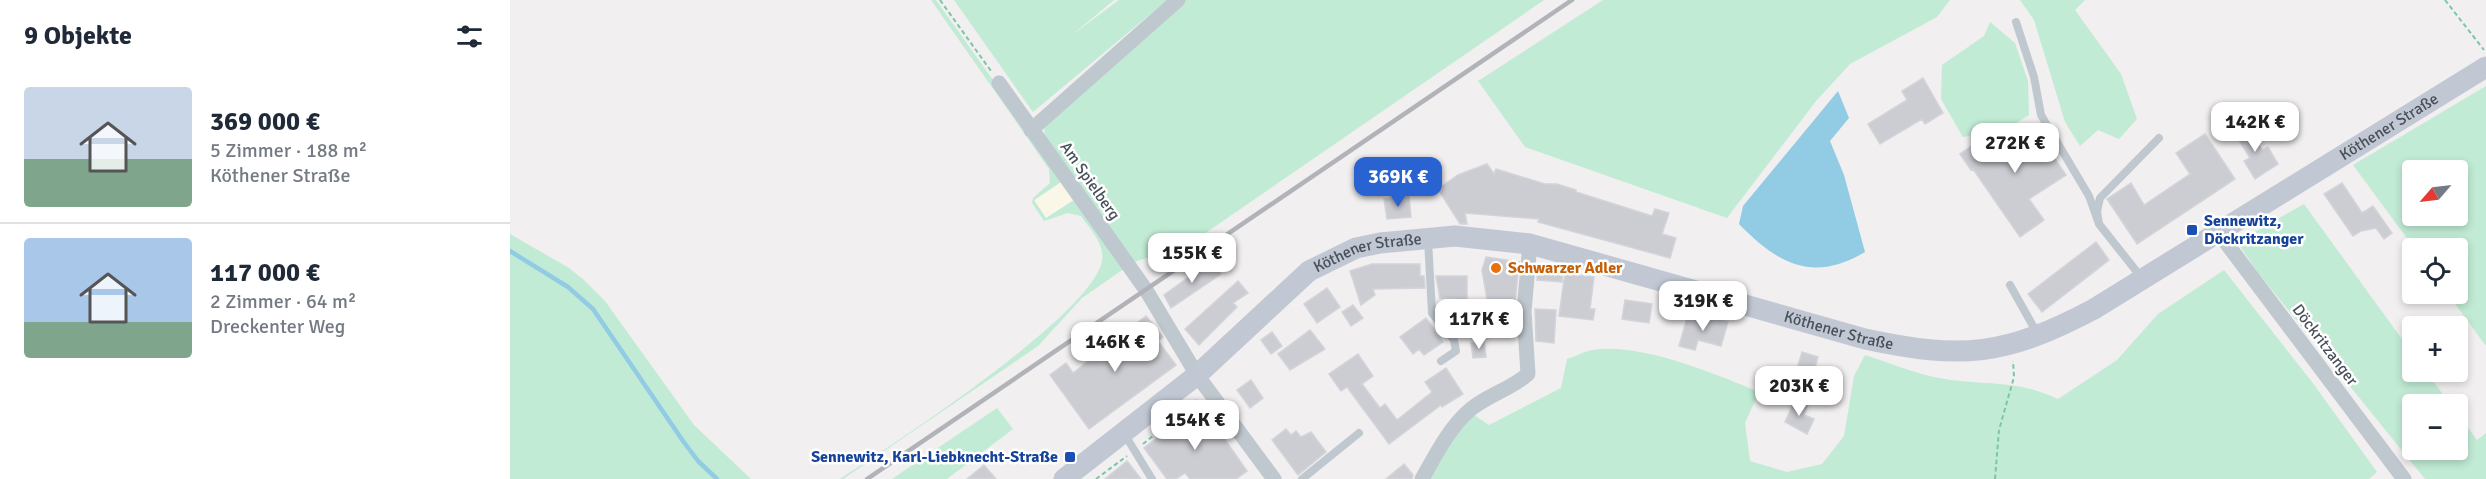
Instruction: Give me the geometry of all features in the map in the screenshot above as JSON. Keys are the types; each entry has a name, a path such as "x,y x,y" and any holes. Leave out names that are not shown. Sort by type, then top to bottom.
{"main road":[{"name":"Köthener Straße","path":"1064,479 1129,442 1202,383 1309,271 1356,248 1428,237 1479,237 1530,244 1865,339 1908,348 1960,352 2013,345 2039,336 2094,309 2486,67"}],"street":[{"path":"1031,130 1178,0"},
{"name":"Am Spielberg","path":"999,83 1146,290 1202,383 1274,479"},
{"name":"Döckritzanger","path":"2218,232 2404,479"},
{"path":"1422,479 1437,451 1471,409 1528,374 1524,311 1530,244"}],"lane":[{"path":"2016,22 2034,77 2041,115 2089,196 2099,224 2142,278"},
{"path":"2099,224 2100,198 2159,138"},
{"path":"1428,237 1432,313 1454,340 1456,351 1441,361"},
{"path":"2010,285 2039,336"},
{"path":"1302,479 1359,433"},
{"path":"1129,442 1152,479"}],"path":[{"path":"940,0 999,83"},
{"path":"2445,0 2486,51"},
{"path":"1995,479 1999,430 2013,377 2013,345"},
{"path":"1096,479 1129,442 1202,383"}],"shaded area":[{"path":"1064,180 1077,198 1046,219 1034,201"}],"green space":[{"path":"931,0 936,0 1064,180 1034,200 1046,218 1077,198 1125,268 1082,298 1038,346 840,479 987,378 1028,345 1064,313 1090,284 1102,261 1099,243 1081,216 1068,213 1044,221 1032,203 1033,198 1050,183 1049,169"},
{"path":"954,0 1114,0 1072,35 1119,0 1167,0 1033,112"},
{"path":"1184,0 1544,0 1188,245 1134,262 1045,138 1044,126"},
{"path":"1603,0 1950,0 1937,17 1850,64 1816,101 1727,218 1525,147 1478,81"},
{"path":"2020,0 2085,0 2075,10 2121,74 2137,119 2119,139 2098,130 2080,146 2065,122 2034,20"},
{"path":"1990,22 2015,43 2028,81 2029,115 1993,138 1990,132 1963,137 1941,99 1942,65 1984,36"},
{"path":"2486,86 2486,346 2468,321 2468,316 2464,316 2455,304 2468,304 2468,238 2407,238 2353,165"},
{"path":"2304,204 2402,339 2402,382 2434,382 2443,394 2402,394 2402,451 2259,274 2237,242"},
{"path":"510,234 569,268 605,301 694,425 751,479 510,479"},
{"path":"2224,270 2312,382 2377,472 2369,479 1427,479 1471,413 1489,425 1561,388 1567,359 1588,351 1607,349 1651,354 1698,368 1759,392 1745,423 1750,461 1787,472 1822,464 1844,436 1854,376 1865,355 1935,377 2028,388 2058,399 2117,360 2158,314"},
{"path":"997,408 1013,429 947,479 892,479"},
{"path":"2468,428 2477,440 2486,433 2486,479 2425,479 2410,460 2468,460"}],"water":[{"path":"1838,91 1849,118 1830,141 1844,175 1865,252 1829,266 1797,265 1768,250 1739,224 1743,206"}],"building":[{"path":"1923,78 1943,113 1925,124 1922,119 1880,144 1868,124 1907,100 1902,91"},
{"path":"2031,124 2066,175 2029,199 2044,220 2020,237 1960,154 1989,134 1997,146"},
{"path":"2247,124 2262,150 2268,147 2278,164 2255,179 2244,161 2250,158 2234,132"},
{"path":"2205,134 2235,179 2137,244 2107,199 2131,183 2144,205 2190,174 2176,153"},
{"path":"1487,164 1494,174 1496,169 1545,184 1557,184 1652,216 1655,209 1669,213 1662,234 1676,238 1670,258 1538,222 1539,219 1465,213 1467,224 1460,224 1438,189 1458,175"},
{"path":"2342,183 2362,213 2373,206 2392,233 2384,239 2376,228 2361,231 2353,236 2324,194"},
{"path":"1409,196 1411,217 1387,219 1384,199"},
{"path":"2096,242 2109,260 2042,312 2028,294"},
{"path":"1486,257 1519,262 1515,304 1487,299 1482,270"},
{"path":"1211,261 1221,274 1171,308 1164,295"},
{"path":"1372,264 1420,264 1420,276 1424,276 1425,288 1373,289 1375,295 1361,305 1350,271"},
{"path":"1538,266 1563,268 1562,282 1537,280"},
{"path":"1565,273 1594,277 1590,309 1595,309 1593,320 1559,316"},
{"path":"1436,276 1467,276 1467,300 1440,298"},
{"path":"1238,281 1248,293 1233,303 1237,307 1199,345 1185,329"},
{"path":"1327,288 1340,307 1317,323 1304,304"},
{"path":"1625,300 1652,304 1649,323 1622,319"},
{"path":"1353,305 1363,318 1351,326 1342,312"},
{"path":"1535,309 1556,310 1554,343 1536,341"},
{"path":"1705,315 1728,322 1721,346 1698,340 1695,350 1679,346 1687,318 1702,322"},
{"path":"1146,316 1163,337 1158,341 1176,365 1089,429 1050,375 1066,363 1073,373"},
{"path":"1426,318 1443,342 1424,355 1419,349 1413,354 1400,337"},
{"path":"1310,330 1325,349 1290,370 1278,354"},
{"path":"1272,332 1282,346 1271,354 1261,340"},
{"path":"1484,341 1486,357 1473,358 1471,343"},
{"path":"1802,352 1818,357 1813,374 1797,369"},
{"path":"1358,354 1373,376 1362,384 1380,408 1385,404 1397,420 1432,392 1425,382 1446,368 1463,394 1442,407 1441,405 1389,444 1347,387 1341,391 1329,374"},
{"path":"1251,380 1263,398 1250,408 1237,390"},
{"path":"1795,400 1808,405 1804,415 1814,419 1807,434 1785,422"},
{"path":"1201,405 1247,471 1236,479 1190,479 1185,473 1176,479 1167,479 1144,448"},
{"path":"1286,429 1291,435 1296,431 1301,437 1311,432 1326,452 1298,475 1272,440"},
{"path":"1127,461 1141,479 1105,479"},
{"path":"1404,464 1413,475 1412,479 1386,479"},
{"path":"984,465 996,479 967,479"}],"waterway":[{"path":"510,251 568,287 593,309 683,441 698,461 717,479"}],"railway":[{"path":"867,479 1572,0"}],"place":[{"name":"Sennewitz, Döckritzanger","path":"2192,230"},
{"name":"Schwarzer Adler","path":"1496,268"},
{"name":"Sennewitz, Karl-Liebknecht-Straße","path":"1070,457"}]}
